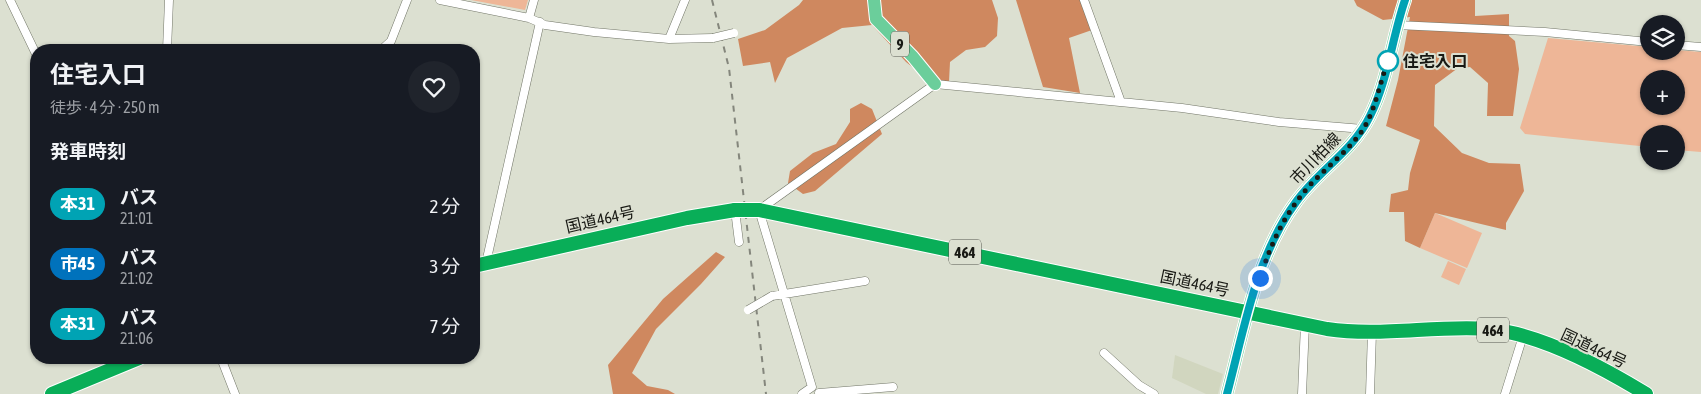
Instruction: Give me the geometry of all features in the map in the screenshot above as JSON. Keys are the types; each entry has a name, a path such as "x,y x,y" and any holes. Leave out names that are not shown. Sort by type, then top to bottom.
{"highway":[{"name":"国道464号","path":"480,264 709,213 735,210"},
{"name":"464","path":"735,210 759,210"},
{"name":"国道464号","path":"759,210 1345,332 1478,329 1523,336 1579,358 1646,394"},
{"path":"52,394 124,364"}],"main road":[{"name":"9","path":"874,0 876,19 913,57 935,84"},
{"name":"市川柏線","path":"1227,394 1264,264 1284,218 1311,184 1346,150 1363,129 1378,98 1405,0"}],"street":[{"path":"10,0 31,44"},
{"path":"167,44 169,0"},
{"path":"388,44 391,41 407,0"},
{"path":"440,0 529,18 545,25 594,32 669,39 713,38 734,33"},
{"path":"529,18 534,0"},
{"path":"669,39 685,0"},
{"path":"1084,0 1122,102"},
{"path":"480,264 540,22"},
{"path":"1397,24 1544,32 1640,41"},
{"path":"1685,46 1701,47"},
{"path":"893,387 820,393 812,387 759,210 935,84 1122,102 1279,122 1363,129"},
{"path":"735,210 739,242"},
{"path":"748,310 772,296 865,281"},
{"path":"1302,394 1305,324"},
{"path":"1370,394 1372,332"},
{"path":"1505,394 1523,336"},
{"path":"1104,354 1139,385 1154,394"},
{"path":"224,364 235,394"},
{"path":"802,394 812,387"}],"shaded area":[{"path":"471,0 528,0 525,10"},
{"path":"803,0 992,0 998,18 997,36 985,47 966,50 950,62 949,82 940,80 928,84 924,76 906,62 872,25 842,28 787,58 775,83 770,62 743,66 738,39 765,30"},
{"path":"1016,0 1080,0 1092,30 1069,38 1080,93 1043,87"},
{"path":"1354,0 1475,0 1475,16 1509,14 1509,36 1515,41 1519,69 1513,116 1487,116 1488,83 1470,67 1458,68 1435,85 1434,126 1462,153 1489,163 1520,164 1524,191 1506,223 1506,230 1435,213 1420,248 1405,241 1404,212 1389,212 1391,194 1408,190 1410,173 1420,140 1386,126 1398,80 1410,17 1383,20 1357,6"},
{"path":"1548,38 1640,46 1640,60 1685,60 1685,51 1701,52 1701,152 1685,151 1685,125 1640,125 1640,146 1525,134 1520,128"},
{"path":"861,103 872,109 882,134 815,191 803,194 788,183 790,171 813,153 836,144 850,122 850,109"},
{"path":"1435,213 1482,233 1467,268 1420,248"},
{"path":"716,252 725,257 656,329 632,373 647,386 668,390 675,394 613,394 608,365 663,299"},
{"path":"1448,261 1466,269 1459,285 1441,277"},
{"path":"1175,355 1223,374 1218,394 1206,394 1172,378"}],"railway":[{"path":"712,0 729,68 766,394"}],"bus line":[{"name":"本31","path":"1227,394 1255,291 1272,244 1284,218 1296,201 1356,140 1363,129 1378,98 1405,0"}],"place":[{"name":"住宅入口","path":"1388,61"}],"route":[{"path":"1260,278 1284,218 1311,184 1356,140 1363,129 1378,98 1388,61"}]}
